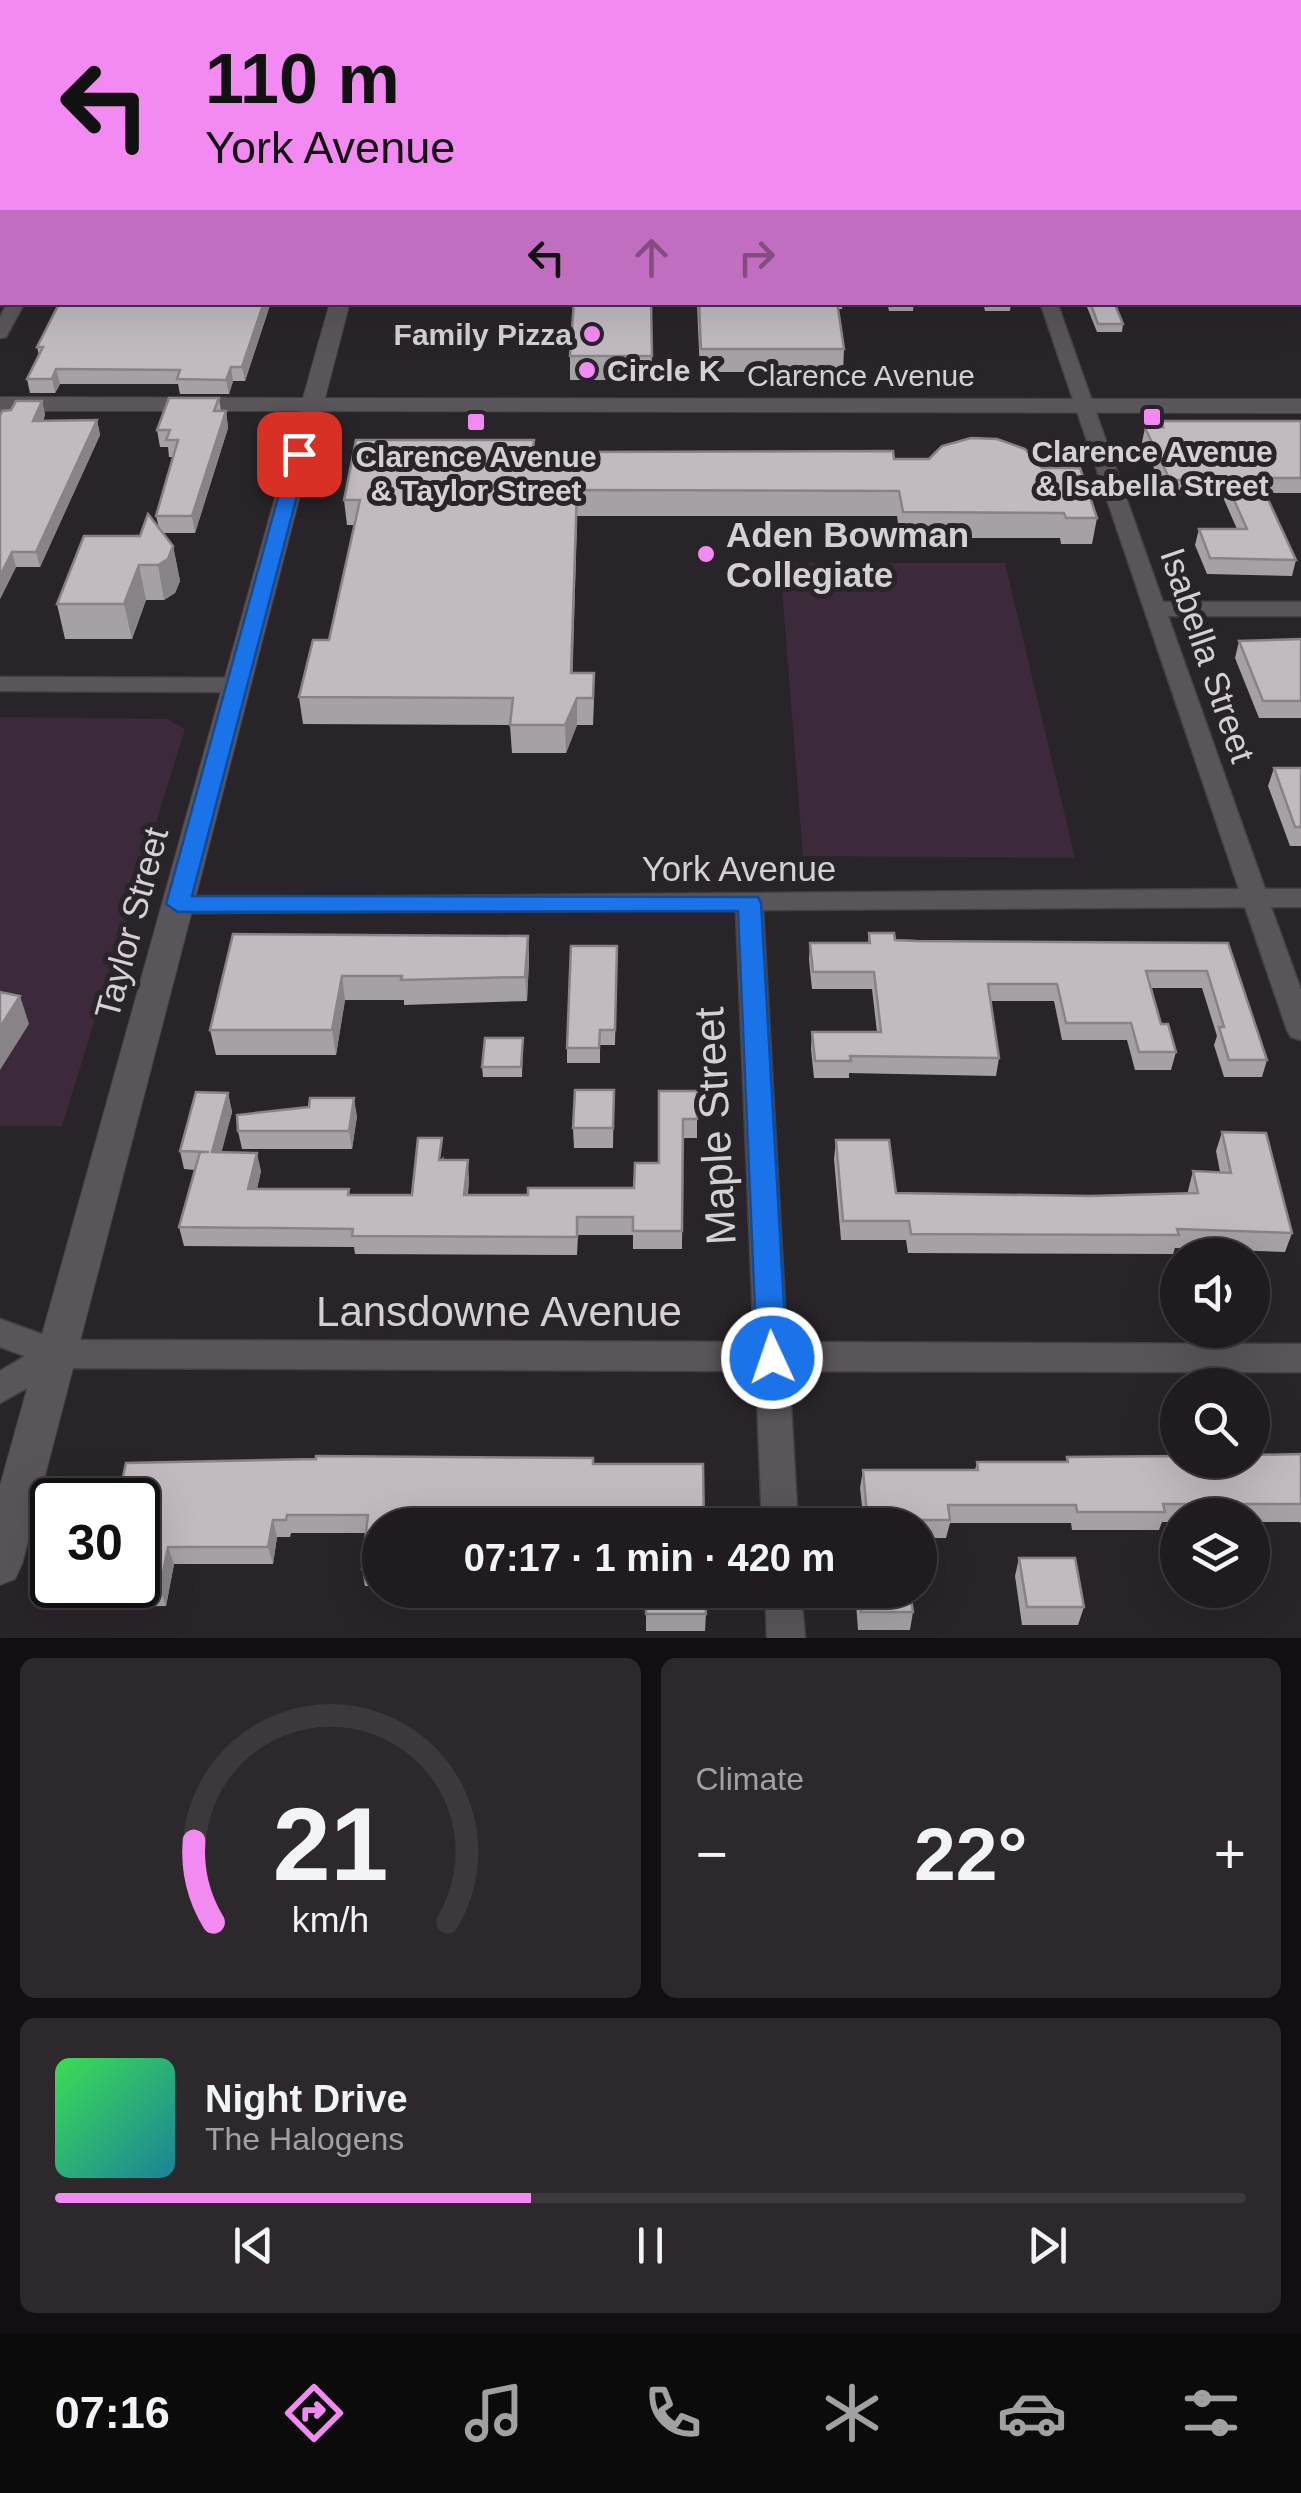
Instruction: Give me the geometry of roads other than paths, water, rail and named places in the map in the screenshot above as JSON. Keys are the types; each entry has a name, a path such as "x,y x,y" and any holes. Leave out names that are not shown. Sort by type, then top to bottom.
{"main road":[{"name":"Taylor Street","path":"0,1564 339,305"},
{"name":"Clarence Avenue","path":"0,404 1301,406"}],"street":[{"path":"0,333 15,305"},
{"name":"Isabella Street","path":"1049,305 1301,1030"},
{"path":"1154,608 1301,609"},
{"path":"0,684 237,685"},
{"name":"York Avenue","path":"178,904 1301,898"},
{"name":"Maple Street","path":"749,903 779,1508"},
{"name":"Lansdowne Avenue","path":"0,1333 58,1354 1301,1358"},
{"path":"0,1388 58,1354"},
{"path":"785,1608 786,1638"}],"place":[{"name":"Family Pizza","path":"592,334"},
{"name":"Circle K","path":"587,370"},
{"name":"Clarence Avenue & Isabella Street","path":"1152,417"},
{"name":"Clarence Avenue & Taylor Street","path":"476,422"},
{"name":"Aden Bowman Collegiate","path":"706,554"}]}
